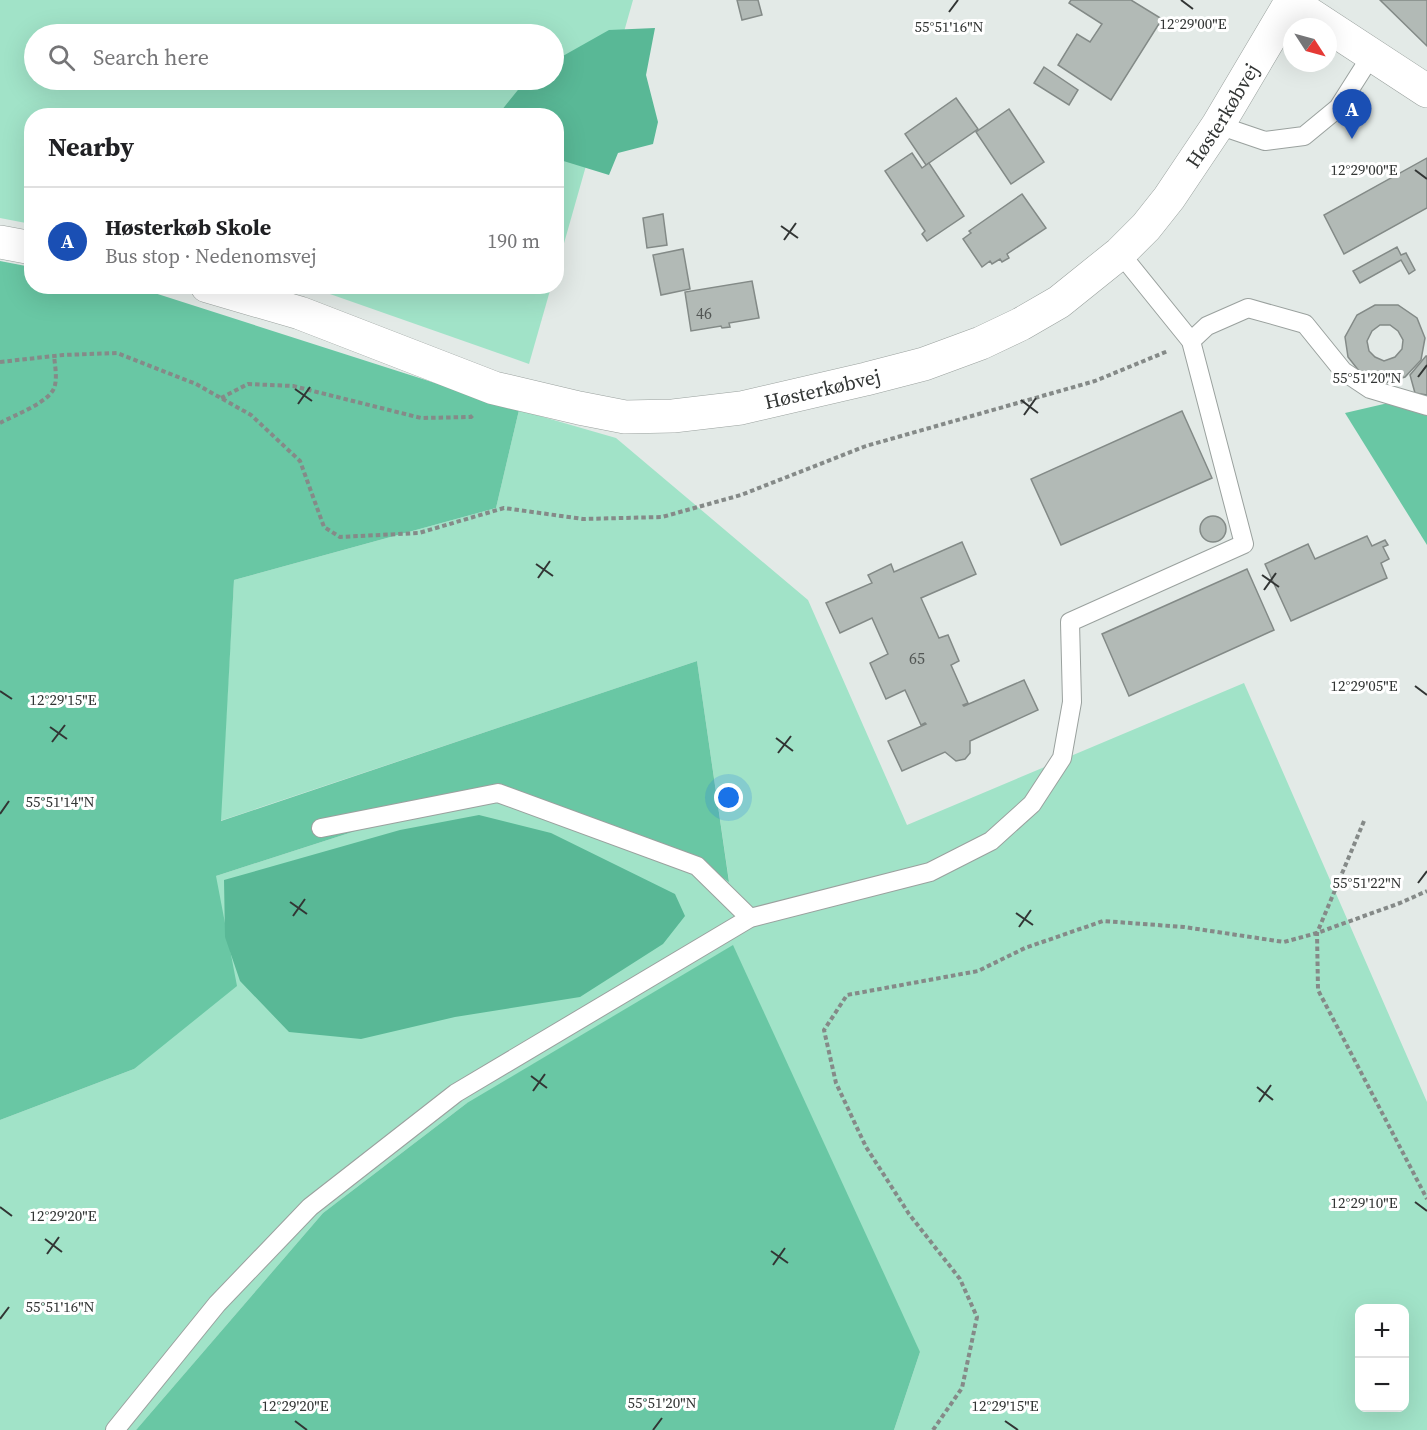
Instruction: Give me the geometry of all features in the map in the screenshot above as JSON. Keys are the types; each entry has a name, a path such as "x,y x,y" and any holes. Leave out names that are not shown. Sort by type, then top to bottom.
{"street":[{"path":"1292,1 1371,56 1427,91"},
{"name":"Høsterkøbvej","path":"235,294 300,313 494,388 625,417 673,416 752,406 915,366 981,343 1021,324 1059,302 1120,253 1146,227 1169,198 1218,125 1292,1"},
{"path":"0,242 24,246"}],"lane":[{"path":"1218,125 1265,141 1304,136 1338,108 1371,56"},
{"path":"115,1430 217,1304 310,1207 456,1093 750,918 930,872 991,841 1032,804 1062,758 1072,702 1071,622 1244,544 1191,341 1120,253"},
{"path":"1191,341 1207,326 1248,308 1259,311 1305,324 1343,371 1370,388 1427,406"},
{"path":"321,828 498,793 697,866 750,918"}],"path":[{"path":"0,362 54,356 117,353 196,384 251,415 300,461 324,527 340,537 419,533 504,508 583,519 662,517 741,495 866,446 1095,381 1191,341"},
{"path":"0,423 43,401 53,392 56,384 54,356"},
{"path":"221,398 248,384 293,386 422,418 471,417 509,392"},
{"path":"1364,821 1317,933 1318,990 1427,1199"},
{"path":"933,1430 962,1388 977,1317 960,1279 909,1214 866,1147 836,1083 824,1030 847,995 978,971 1025,948 1103,921 1184,927 1284,942 1317,933 1427,891"}],"shaded area":[{"path":"0,0 633,0 564,243 564,108 24,108 24,223 0,218"},
{"path":"655,28 646,75 658,122 653,144 618,153 609,175 564,161 564,108 503,108 518,90 564,90 564,55 609,30"},
{"path":"0,261 24,266 24,294 158,294 519,410 496,508 234,580 221,821 697,661 729,882 692,856 498,785 216,876 237,986 134,1069 0,1120"},
{"path":"330,294 549,294 529,364"},
{"path":"1427,394 1427,545 1345,413"},
{"path":"519,410 616,438 808,600 907,825 1244,683 1427,1102 1427,1430 894,1430 920,1352 467,1103 323,1213 136,1430 0,1430 0,1120 134,1069 216,876 498,785 692,856 729,881 697,661 220,821 234,580 496,508"},
{"path":"479,815 551,833 675,894 685,916 663,944 580,997 455,1017 361,1039 289,1032 240,981 225,937 224,880 400,830"},
{"path":"733,945 920,1352 894,1430 136,1430 323,1213 467,1103"}],"building":[{"path":"737,0 758,0 762,15 742,20"},
{"path":"1071,0 1131,0 1162,19 1111,100 1058,65 1077,34 1090,42 1102,24 1069,3"},
{"path":"1380,0 1427,0 1427,46"},
{"path":"1044,67 1078,90 1069,105 1034,83"},
{"path":"956,98 978,129 926,165 905,134"},
{"path":"1009,109 1044,162 1011,184 976,132"},
{"path":"912,153 922,168 929,163 964,216 927,241 922,234 925,231 885,171"},
{"path":"1427,158 1427,208 1344,254 1324,215"},
{"path":"1022,194 1046,228 1007,254 1009,258 1002,262 1000,259 992,264 990,261 982,267 963,239 971,233 969,231"},
{"path":"663,214 667,245 647,248 643,218"},
{"path":"1397,247 1401,255 1406,253 1415,270 1409,274 1401,260 1360,283 1353,271"},
{"path":"683,249 690,289 661,295 653,255"},
{"path":"752,281 759,318 729,323 730,327 722,328 721,326 691,331 685,292"},
{"path":"1375,305 1398,305 1417,318 1425,338 1421,360 1405,377 1385,383 1363,376 1348,357 1345,337 1357,315","holes":["1380,325 1390,325 1398,331 1403,340 1402,349 1395,357 1384,361 1369,351 1367,341 1372,331"]},
{"path":"1426,356 1427,395 1415,393 1410,375"},
{"path":"1182,411 1212,478 1061,545 1031,479"},
{"path":"1213,516 1222,520 1226,529 1222,538 1213,542 1204,538 1200,529 1204,520"},
{"path":"1367,536 1372,546 1385,540 1388,545 1383,547 1389,559 1381,563 1387,578 1291,621 1265,564 1308,544 1315,559"},
{"path":"962,542 976,574 921,598 939,638 948,635 959,661 951,665 968,703 963,705 964,706 1024,680 1038,710 970,741 970,753 965,759 956,761 945,752 902,771 888,741 926,724 921,725 905,690 886,699 870,663 888,654 872,618 840,633 826,603 872,583 868,575 891,564 894,572"},
{"path":"1247,569 1274,630 1129,696 1102,634"}],"place":[{"name":"Høsterkøb Skole","path":"1352,139"}]}
